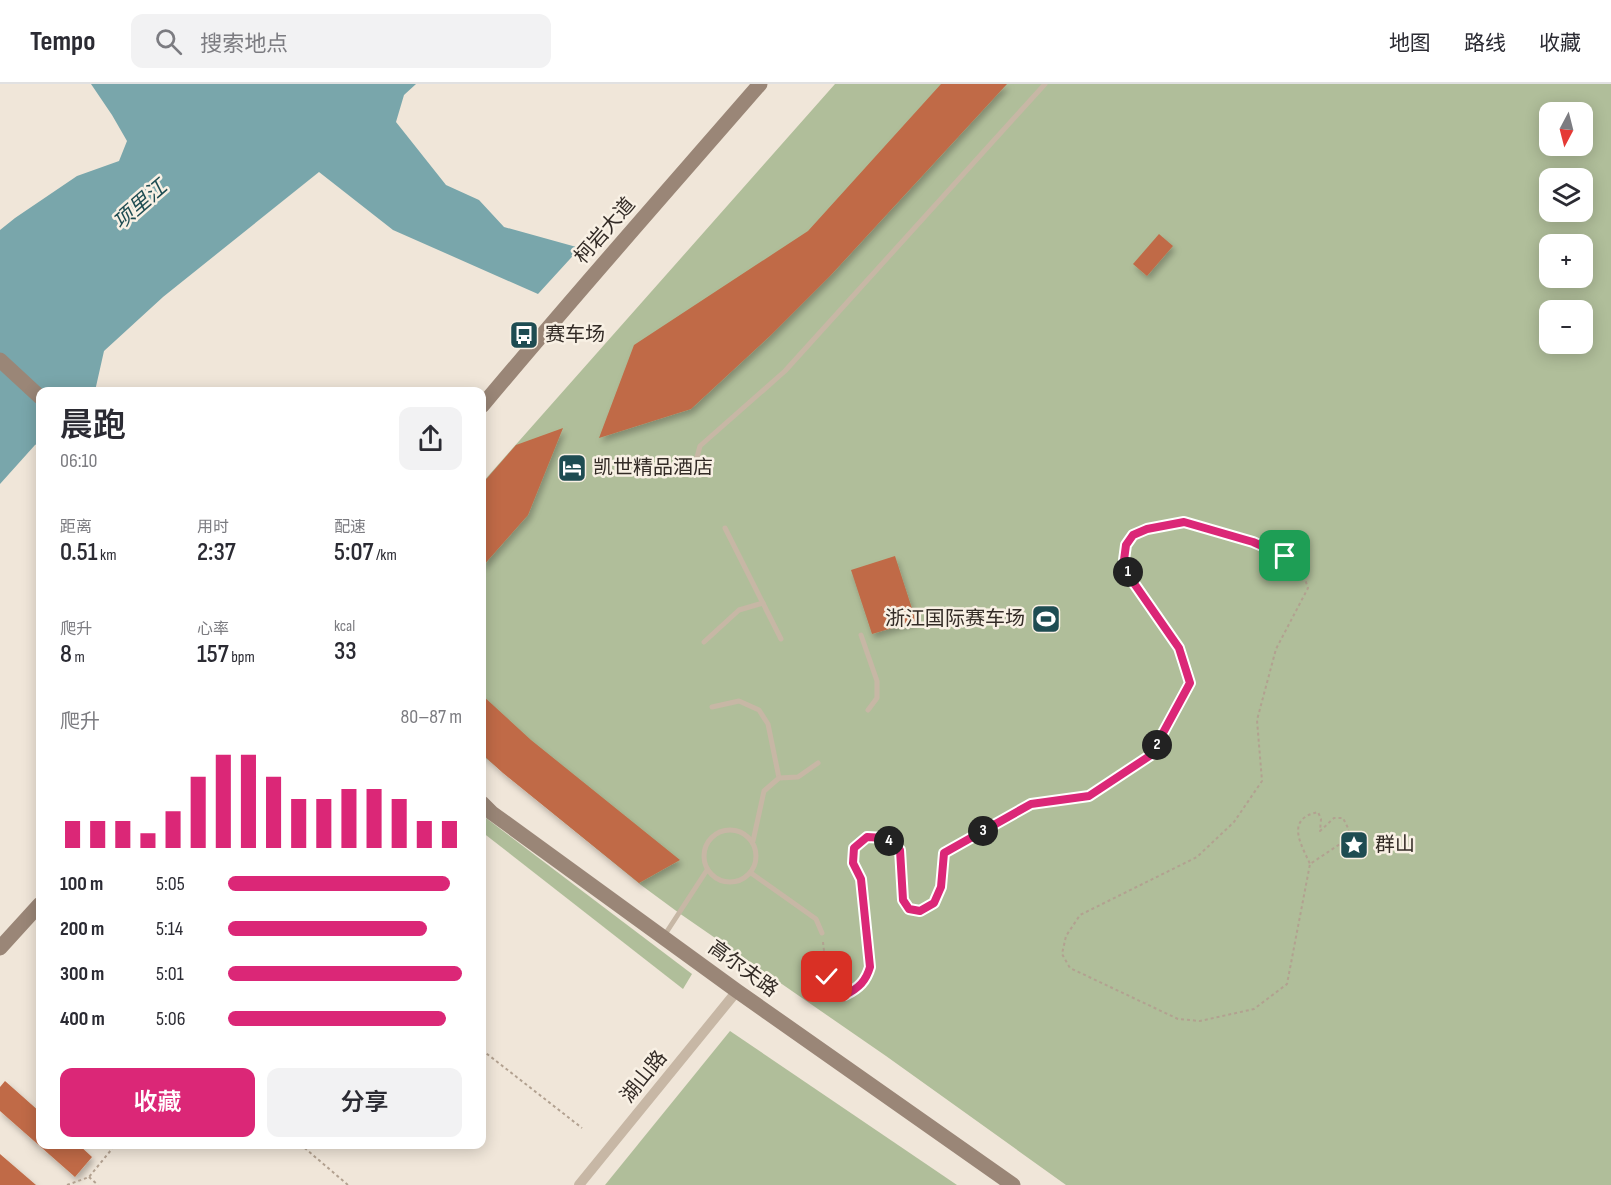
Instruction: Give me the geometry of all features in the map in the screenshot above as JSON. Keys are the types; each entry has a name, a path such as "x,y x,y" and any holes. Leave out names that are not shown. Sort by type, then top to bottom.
{"street":[{"name":"柯岩大道","path":"486,401 543,332 760,84"},
{"path":"0,360 36,393"},
{"name":"高尔夫路","path":"486,807 663,938 1013,1185"},
{"path":"0,948 36,908"},
{"name":"湖山路","path":"579,1185 737,991"}],"lane":[{"path":"696,461 700,446 785,371 1046,84"},
{"path":"725,528 781,639"},
{"path":"704,642 739,610 763,603"},
{"path":"861,634 877,681 877,698 868,710"},
{"path":"712,707 739,701 759,710 768,724 779,778"},
{"path":"753,842 740,831 723,830 716,834 709,839 703,854 707,870 720,881 736,882 750,873 757,858 753,842 764,791 779,778 798,777 818,763"},
{"path":"663,938 707,870"},
{"path":"750,873 816,919 822,933"}],"path":[{"path":"822,933 827,977 835,990 845,995 857,989 867,977 870,967 861,879 853,863 854,848 867,837 885,838 900,850 903,900 909,909 920,911 934,903 941,887 944,853 1031,804 1089,796 1151,755 1190,683 1179,648 1131,579 1124,560 1126,545 1133,535 1147,529 1184,522 1253,542 1285,556 1303,573 1308,588 1276,649 1257,720 1262,781 1234,822 1197,857 1080,915 1066,936 1062,954 1070,968 1178,1019 1200,1021 1254,1009 1287,984 1310,864 1297,834 1300,823 1310,814 1318,812 1321,819 1320,831 1335,818 1343,818 1349,830 1343,842 1310,864"},
{"path":"486,1053 582,1128"},
{"path":"67,1185 89,1177 112,1149"},
{"path":"306,1149 348,1185"},
{"path":"89,1177 98,1185"}],"green space":[{"name":"浙江国际赛车场","path":"835,84 1611,84 1611,1185 1066,1185 886,1056 641,885 486,758 486,478"},
{"path":"486,818 692,974 683,989 486,835"},
{"path":"730,1031 957,1185 605,1185"}],"water":[{"name":"项里江","path":"91,84 416,84 404,95 396,122 446,185 479,200 504,227 580,248 538,294 393,230 319,172 163,297 104,351 96,387 36,387 36,444 0,484 0,230 77,176 119,161 127,141"}],"building":[{"path":"941,84 1007,84 830,276 771,335 691,409 599,438 634,345 808,231"},
{"path":"1159,234 1173,246 1147,276 1133,264"},
{"path":"563,428 528,515 486,562 486,479 516,445"},
{"path":"895,556 916,621 872,634 851,570"},
{"path":"486,699 531,740 680,860 639,883 486,758"},
{"path":"5,1081 36,1108 36,1143 0,1111 0,1087"},
{"path":"43,1149 83,1149 92,1157 75,1177"},
{"path":"0,1154 36,1185 0,1185"}],"place":[{"name":"赛车场","path":"524,335"},
{"name":"凯世精品酒店","path":"572,468"},
{"name":"浙江国际赛车场","path":"1046,619"},
{"name":"群山","path":"1354,845"}],"route":[{"path":"827,977 835,990 845,995 857,989 867,977 870,967 861,879 853,863 854,848 867,837 885,838 900,850 903,900 909,909 920,911 934,903 941,887 944,853 1031,804 1089,796 1151,755 1190,683 1179,648 1131,579 1124,560 1126,545 1133,535 1147,529 1184,522 1253,542 1285,556"}]}
